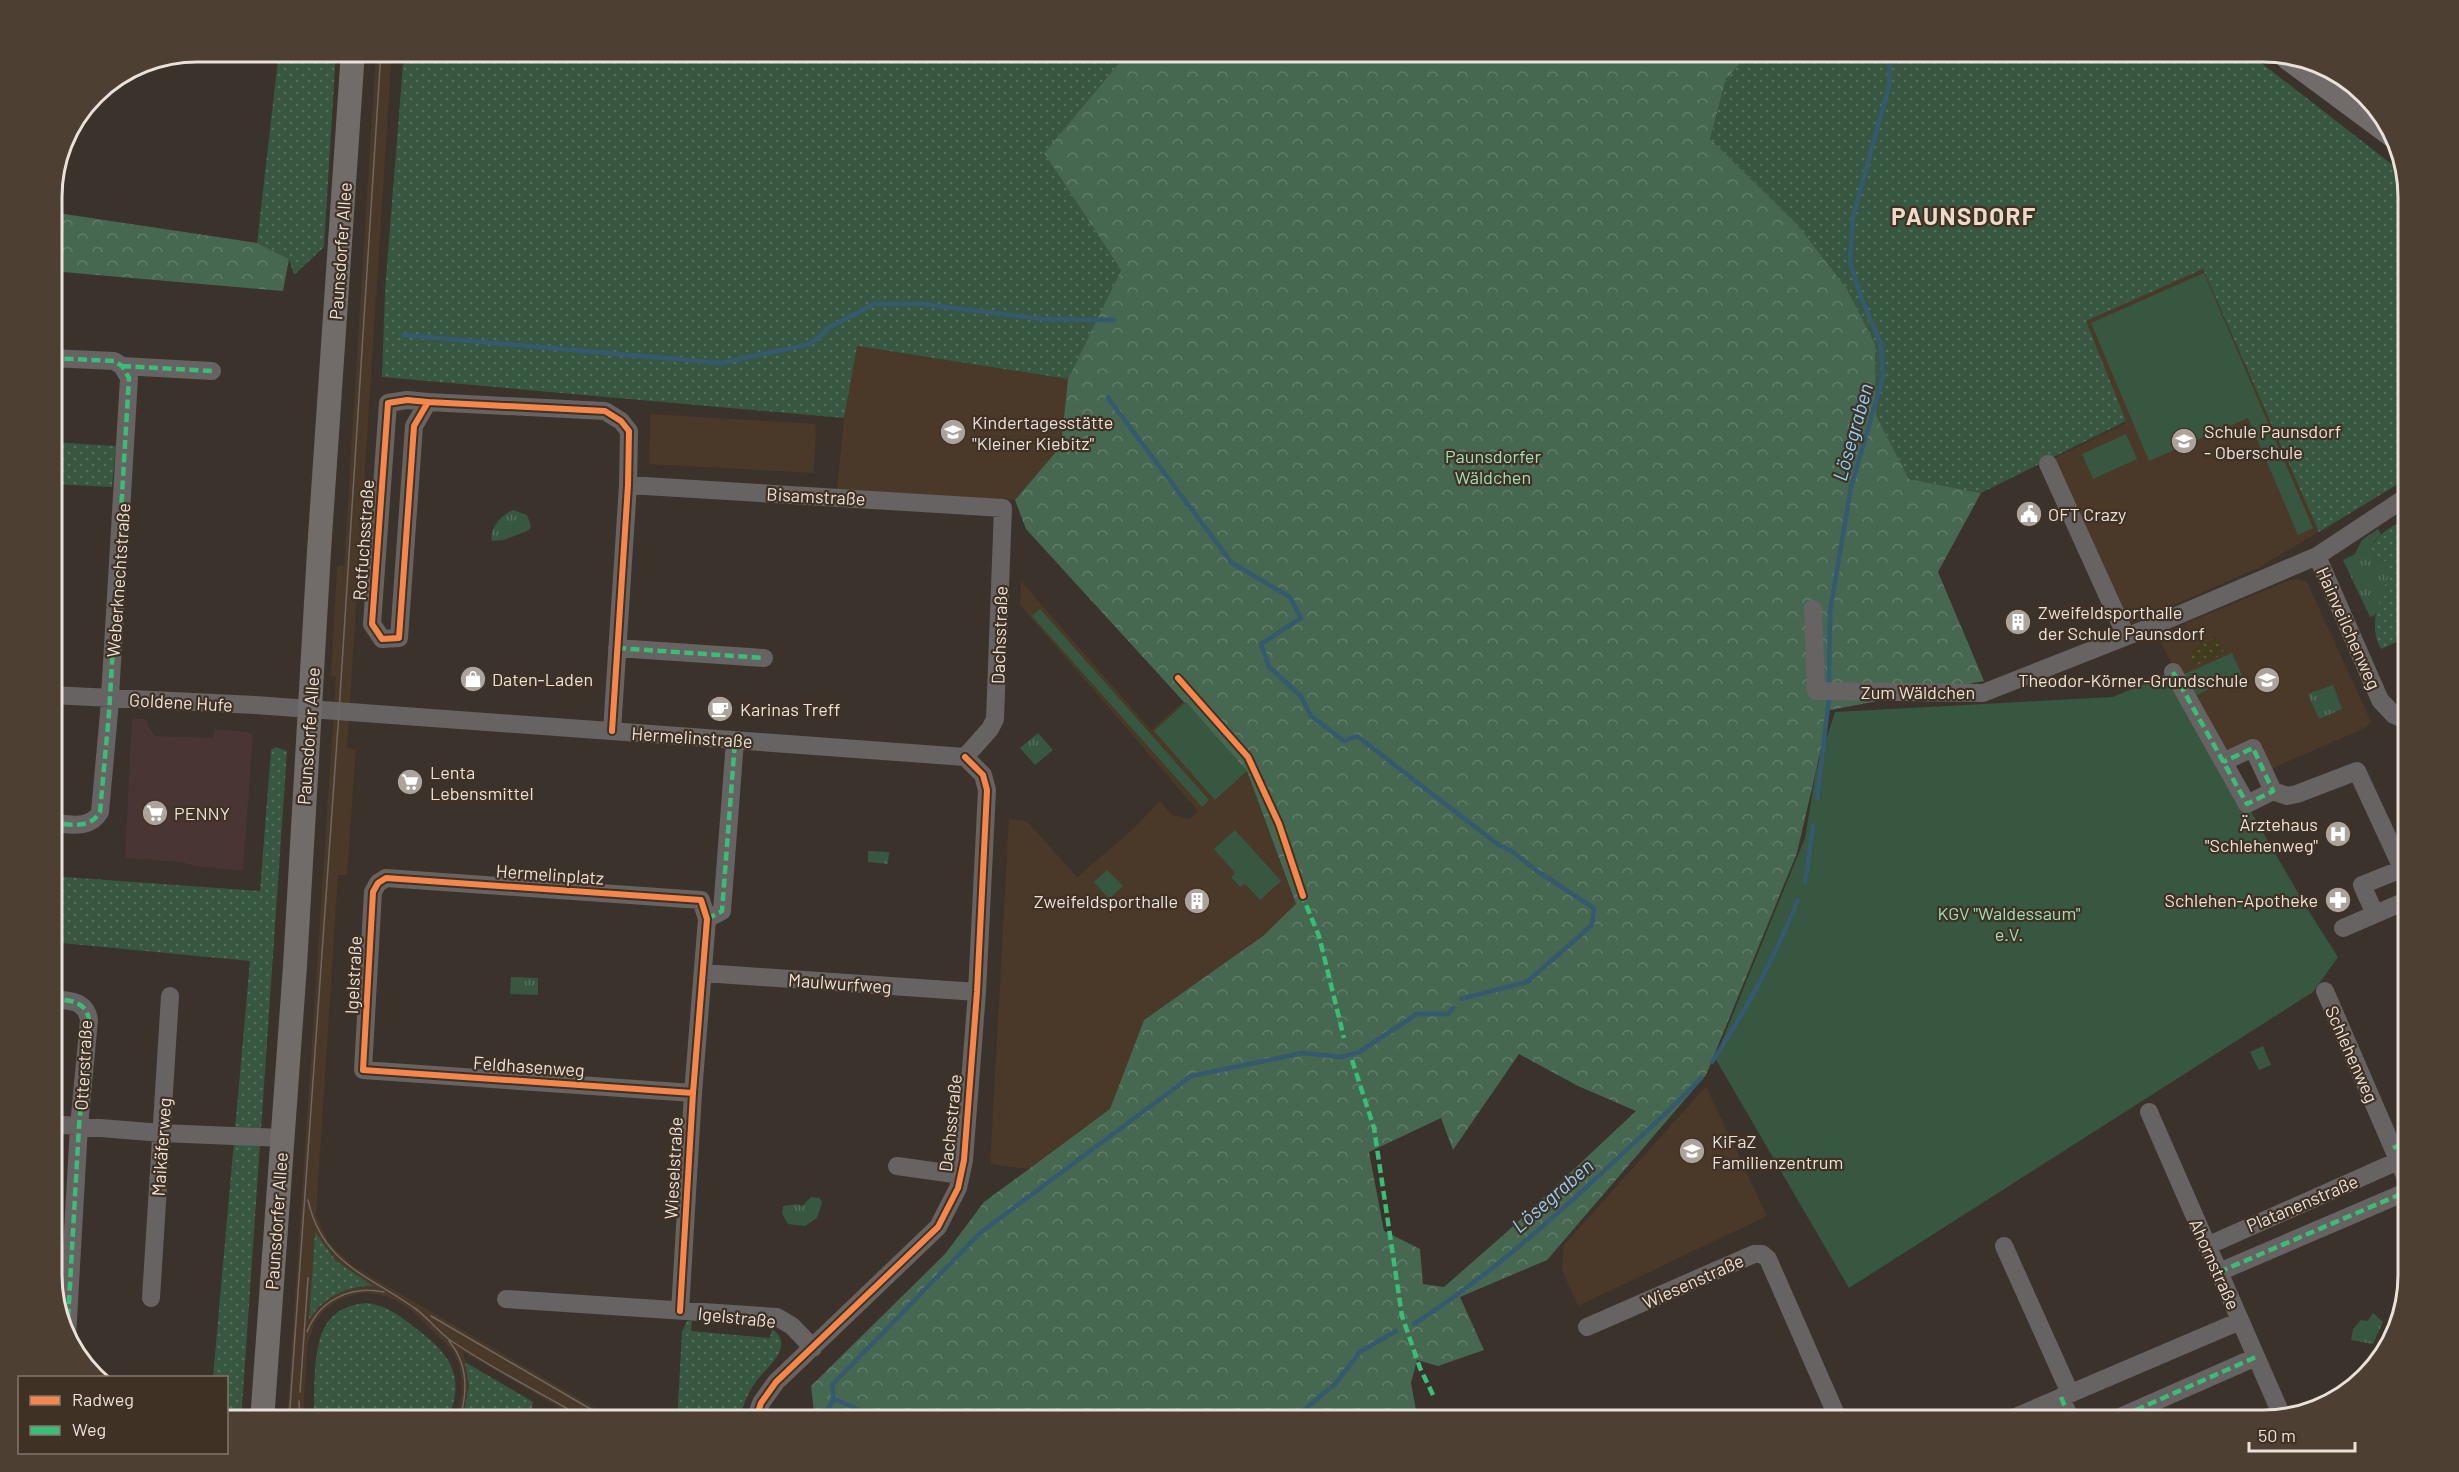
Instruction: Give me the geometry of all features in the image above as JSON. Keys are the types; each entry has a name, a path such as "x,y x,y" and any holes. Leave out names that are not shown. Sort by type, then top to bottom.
{"main road":[{"name":"Paunsdorfer Allee","path":"263,1411 351,62"},
{"path":"2300,67 2376,123"}],"street":[{"path":"62,359 114,361 122,366 212,371"},
{"name":"Weberknechtstraße","path":"62,824 84,825 92,822 100,813 110,699 129,378 122,366"},
{"name":"Rotfuchsstraße","path":"428,402 414,426 399,638 382,639 372,624 387,403 407,400 605,411 621,421 629,431 628,485 612,731"},
{"path":"2048,464 2126,636"},
{"name":"Bisamstraße","path":"628,485 1003,508"},
{"name":"Zum Wäldchen","path":"1813,609 1816,691 1983,693 2318,556 2397,503"},
{"name":"Dachsstraße","path":"758,1411 769,1391 938,1227 958,1188 964,1160 977,992 987,790 983,775 965,757 990,729 995,719 1003,508"},
{"name":"Hainveilchenweg","path":"2318,556 2380,700 2397,716"},
{"path":"617,648 764,658"},
{"path":"2173,672 2247,804 2273,791"},
{"name":"Goldene Hufe","path":"62,696 255,705 310,710"},
{"name":"Hermelinstraße","path":"310,710 965,757"},
{"path":"707,919 722,911 735,741"},
{"path":"2223,762 2253,748 2273,791 2287,796 2357,771 2398,859"},
{"path":"2374,914 2362,885 2398,877"},
{"name":"Hermelinplatz","path":"378,883 386,878 700,900 707,919"},
{"name":"Igelstraße","path":"363,1070 373,892 378,883"},
{"path":"2343,928 2398,904"},
{"name":"Wieselstraße","path":"680,1311 693,1093 707,919"},
{"name":"Maulwurfweg","path":"703,973 977,992"},
{"name":"Schlehenweg","path":"2325,991 2398,1153"},
{"name":"Maikäferweg","path":"151,1298 170,996"},
{"name":"Otterstraße","path":"62,1000 76,1001 88,1014 68,1317"},
{"name":"Feldhasenweg","path":"363,1070 693,1093"},
{"name":"Ahornstraße","path":"2149,1112 2280,1409"},
{"path":"62,1125 162,1133 282,1138"},
{"name":"Dachsstraße","path":"897,1166 961,1175"},
{"name":"Platanenstraße","path":"2207,1245 2398,1169"},
{"name":"Platanenstraße","path":"2219,1272 2398,1170"},
{"path":"2004,1246 2065,1395 2069,1411"},
{"name":"Wiesenstraße","path":"1587,1327 1754,1254 1762,1254 1768,1259 1835,1411"},
{"name":"Igelstraße","path":"506,1299 777,1317 792,1326 813,1348"},
{"path":"2029,1411 2240,1321"},
{"path":"2134,1411 2256,1357"}],"shaded area":[{"path":"375,62 391,62 347,748 356,749 347,875 338,875 316,1216 329,1243 353,1266 601,1411 566,1411 463,1352 469,1377 468,1398 465,1411 457,1411 462,1380 459,1365 452,1350 408,1307 386,1296 366,1293 339,1300 325,1310 315,1322 308,1344 305,1411 288,1411 336,677 331,676 337,566 344,566","holes":["315,1233 336,1261 371,1286 338,1293 323,1302 309,1318"]},
{"name":"Schule Paunsdorf - Oberschule","path":"2203,269 2319,532 2258,568 2127,626 2051,460 2125,423 2085,321"},
{"name":"Kindertagesstätte \"Kleiner Kiebitz\"","path":"856,346 1068,379 1061,446 1015,500 837,489 844,418"},
{"path":"650,414 816,424 814,473 649,464"},
{"name":"Theodor-Körner-Grundschule","path":"2300,579 2307,582 2371,721 2367,727 2264,772 2253,748 2223,755 2159,640 2167,631 2290,580"},
{"path":"1021,581 1151,730 1184,701 1247,771 1296,905 1263,936 1144,1020 1110,1109 1028,1169 990,1164 1009,819 1027,821 1077,877 1133,829 1160,801 1172,815 1190,819 1198,811 1020,605"},
{"path":"132,718 146,719 155,736 213,738 215,729 253,733 243,871 195,866 180,862 125,858"},
{"name":"KiFaZ Familienzentrum","path":"1706,1086 1767,1216 1578,1306 1562,1270 1564,1245"}],"green space":[{"path":"278,62 335,62 324,247 294,275 289,259 257,243"},
{"path":"403,62 1120,62 1044,153 1121,270 1068,379 857,346 844,418 382,377 385,291"},
{"name":"Paunsdorfer Wäldchen","path":"1120,62 1741,62 1726,79 1710,139 1796,223 1846,288 1875,344 1876,415 1909,479 1981,493 1938,572 1984,681 1830,710 1797,853 1706,1075 1547,1260 1460,1297 1484,1350 1438,1366 1417,1360 1411,1383 1416,1411 814,1411 811,1386 945,1254 984,1202 1110,1109 1144,1020 1263,936 1296,904 1247,771 1026,529 1015,500 1061,446 1068,379 1121,270 1044,153","holes":["1519,1054 1578,1086 1636,1111 1509,1230 1444,1287 1423,1284 1420,1249 1384,1231 1369,1152 1441,1118 1453,1150"]},
{"path":"1741,62 2260,62 2394,166 2397,188 2397,485 2319,532 2203,269 2086,321 2126,421 1981,493 1909,479 1876,415 1875,344 1796,223 1710,139 1726,79"},
{"path":"62,214 257,243 289,259 283,291 62,272"},
{"path":"2204,273 2313,528 2298,535 2248,418 2149,461 2091,323"},
{"path":"2126,434 2137,459 2093,479 2082,454"},
{"path":"62,443 116,446 112,487 62,485"},
{"path":"513,510 527,515 531,526 529,530 504,540 492,541 494,527"},
{"path":"2397,524 2397,642 2381,649 2377,640 2375,618 2388,562 2377,560 2371,549 2381,534"},
{"path":"2378,529 2381,534 2374,541 2371,549 2377,560 2388,562 2388,576 2375,615 2370,617 2343,560 2355,554 2362,540"},
{"path":"1040,609 1209,800 1202,807 1032,616"},
{"path":"2232,653 2242,675 2194,696 2182,675"},
{"name":"KGV \"Waldessaum\" e.V.","path":"2170,672 2308,910 2338,957 2313,992 1849,1288 1715,1058 1805,838 1816,771 1835,712 2113,697"},
{"path":"2333,685 2342,709 2319,719 2308,694"},
{"path":"1186,702 1247,771 1215,800 1154,731"},
{"path":"1038,733 1053,750 1035,765 1020,748"},
{"path":"276,747 287,751 242,1411 228,1411 228,1376 213,1376 250,961 62,943 62,877 260,891 271,750"},
{"path":"1235,830 1281,881 1260,900 1245,884 1240,887 1231,877 1235,873 1214,849"},
{"path":"868,851 889,852 888,864 868,862"},
{"path":"1107,870 1123,886 1109,899 1094,882"},
{"path":"511,977 538,978 538,995 510,994"},
{"path":"2263,1046 2271,1065 2259,1070 2250,1052"},
{"path":"811,1197 820,1198 822,1203 817,1218 805,1226 788,1224 782,1214 783,1206 797,1204 802,1206"},
{"path":"315,1232 336,1261 373,1286 354,1288 336,1294 321,1305 309,1320"},
{"path":"366,1303 386,1308 427,1337 446,1356 455,1378 451,1411 314,1411 318,1345 326,1325 333,1316 352,1306"},
{"path":"2373,1313 2383,1322 2373,1344 2351,1340 2353,1329 2361,1320 2368,1321"},
{"path":"692,1320 691,1331 770,1338 772,1329 779,1336 780,1350 751,1390 742,1411 678,1411 682,1332 687,1321"},
{"path":"465,1362 533,1402 531,1411 464,1411 469,1386"}],"sand":[{"path":"2216,637 2223,654 2202,664 2193,663 2190,660 2193,649"}],"waterway":[{"name":"Lösegraben","path":"1829,685 1830,612 1851,487 1883,377 1881,344 1850,263 1853,217 1889,86 1890,62"},
{"path":"403,335 721,363 810,344 830,327 874,304 922,304 1042,319 1114,320"},
{"path":"1108,398 1232,563 1290,597 1301,618 1261,644 1269,667 1301,696 1311,716 1344,741 1357,736 1496,843 1513,852 1537,871 1594,908 1592,925 1527,982 1461,999"},
{"name":"Lösegraben","path":"1817,798 1829,699"},
{"name":"Lösegraben","path":"1805,882 1813,826"},
{"name":"Lösegraben","path":"1712,1062 1759,983 1798,900"},
{"path":"834,1399 832,1385 980,1233 1191,1076 1303,1053 1341,1057 1359,1052 1417,1014 1448,1014 1453,1008"},
{"name":"Lösegraben","path":"1414,1324 1465,1289 1537,1231 1678,1102 1701,1078"},
{"name":"Lösegraben","path":"1303,1411 1336,1383 1360,1352 1396,1331"},
{"name":"Lösegraben","path":"826,1411 834,1399 862,1411"}],"tram line":[{"path":"290,1411 339,712 380,62"},
{"path":"308,1200 324,1239 348,1265 418,1311 445,1336 467,1351 571,1411"},
{"path":"300,1392 308,1278"},
{"path":"307,1332 319,1311 338,1297 360,1291 384,1292"},
{"path":"431,1316 594,1411"},
{"path":"449,1341 456,1350 465,1380 461,1411"},
{"path":"299,1401 300,1411"}],"marked path":[{"path":"62,359 114,361 122,366 129,378 109,713 100,812 96,818 85,824 62,824"},
{"path":"122,366 212,371"},
{"path":"617,648 764,658"},
{"path":"2173,672 2247,804 2273,791 2253,748 2223,762"},
{"path":"707,919 722,911 735,741"},
{"path":"1301,893 1319,936 1344,1038"},
{"path":"62,1000 80,1005 84,1008 89,1020 79,1126 68,1317"},
{"path":"1352,1060 1374,1128 1402,1316 1420,1368 1435,1399"},
{"path":"2393,1148 2398,1146"},
{"path":"2219,1272 2398,1195"},
{"path":"2134,1411 2256,1357"},
{"path":"2061,1397 2067,1411"}],"cycle path":[{"path":"428,402 407,400 388,403 372,624 382,639 399,638 414,426 428,402 605,411 621,421 629,431 628,485 612,731"},
{"path":"1178,678 1248,757 1279,824 1303,896"},
{"path":"758,1411 761,1403 776,1382 938,1227 958,1188 964,1160 977,992 987,790 983,775 965,757"},
{"path":"680,1311 693,1093 707,919 701,900 386,878 378,883 373,892 363,1070 693,1093"}],"place":[{"name":"Kindertagesstätte \"Kleiner Kiebitz\"","path":"953,432"},
{"name":"Schule Paunsdorf - Oberschule","path":"2184,441"},
{"name":"OFT Crazy","path":"2029,514"},
{"name":"Zweifeldsporthalle der Schule Paunsdorf","path":"2018,622"},
{"name":"Daten-Laden","path":"473,679"},
{"name":"Theodor-Körner-Grundschule","path":"2267,680"},
{"name":"Karinas Treff","path":"720,709"},
{"name":"Lenta Lebensmittel","path":"410,782"},
{"name":"PENNY","path":"155,813"},
{"name":"Ärztehaus \"Schlehenweg\"","path":"2338,834"},
{"name":"Schlehen-Apotheke","path":"2338,900"},
{"name":"Zweifeldsporthalle","path":"1197,901"},
{"name":"KiFaZ Familienzentrum","path":"1692,1151"}],"district":[{"name":"PAUNSDORF","path":"1964,215"}]}
